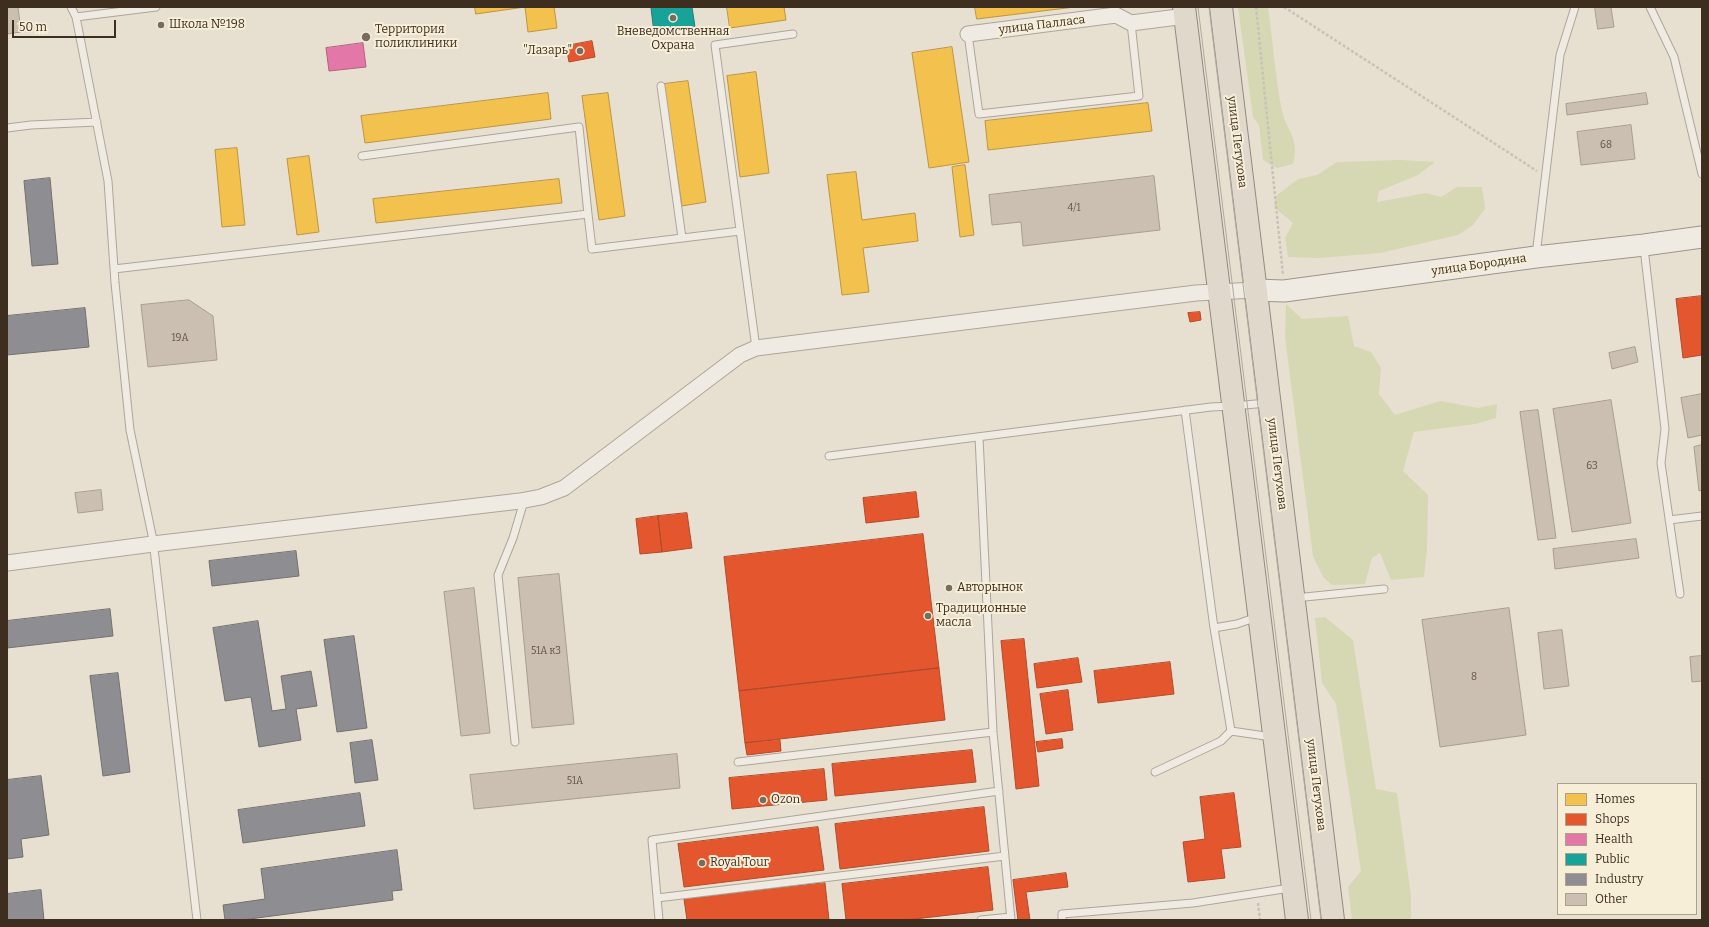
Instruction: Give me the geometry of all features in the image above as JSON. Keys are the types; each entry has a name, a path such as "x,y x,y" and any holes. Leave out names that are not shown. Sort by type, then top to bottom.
{"highway":[{"name":"улица Петухова","path":"1221,7 1333,920"},
{"path":"1185,11 1297,920"}],"main road":[{"name":"улица Бородина","path":"1255,290 1284,291 1536,257 1644,246 1702,237"}],"street":[{"path":"1131,23 1185,11"},
{"name":"улица Палласа","path":"968,34 1116,15 1131,23"},
{"path":"7,563 153,544 524,501 541,497 564,488 740,355 756,348 1196,293 1255,290"}],"lane":[{"path":"71,7 76,16 108,181 114,270 130,430 153,544 197,920"},
{"path":"76,16 156,7"},
{"path":"1536,257 1560,55 1575,7"},
{"path":"1650,7 1674,56 1702,174"},
{"path":"968,34 979,114 1139,96 1131,23"},
{"path":"756,348 715,45 793,34"},
{"path":"661,86 682,238"},
{"path":"7,128 31,125 97,122"},
{"path":"362,156 579,127 592,249 740,230"},
{"path":"114,270 588,214"},
{"path":"1644,246 1665,429 1661,463 1680,594"},
{"path":"829,456 1185,410 1269,402"},
{"path":"1185,410 1214,628 1230,732"},
{"path":"980,437 993,732 1011,918 981,920"},
{"path":"515,742 498,575 513,538 524,501"},
{"path":"1669,520 1702,516"},
{"path":"1293,598 1384,589"},
{"path":"1214,628 1237,624 1259,616"},
{"path":"738,762 993,732"},
{"path":"1230,732 1274,738"},
{"path":"1155,772 1221,741 1230,732"},
{"path":"658,920 652,840 999,791"},
{"path":"657,898 1005,856"},
{"path":"1062,920 1062,914 1193,903 1293,887"}],"path":[{"path":"1256,7 1284,291"},
{"path":"1284,7 1546,176"},
{"path":"1256,893 1260,920"}],"green space":[{"path":"1238,7 1268,7 1282,111 1294,141 1295,155 1293,164 1277,168 1263,160 1259,125 1253,117"},
{"path":"1400,160 1435,162 1418,175 1379,191 1377,202 1426,193 1441,197 1457,187 1482,187 1485,209 1473,225 1458,235 1380,253 1319,258 1288,257 1285,238 1293,223 1274,207 1276,196 1298,179 1317,175 1337,162"},
{"path":"1286,304 1302,319 1348,316 1354,346 1371,352 1381,368 1379,394 1395,415 1440,401 1478,408 1497,404 1496,418 1475,424 1414,432 1403,471 1428,495 1427,549 1424,577 1391,580 1380,553 1372,558 1365,584 1332,585 1323,577 1313,556 1285,337"},
{"path":"1325,617 1353,640 1376,789 1397,793 1411,896 1411,918 1408,920 1352,920 1348,887 1361,871 1336,704 1322,683 1315,618"}],"building: Homes":[{"path":"475,7 525,7 476,14"},
{"path":"525,7 554,7 557,28 528,32"},
{"path":"727,7 784,7 786,20 730,28"},
{"path":"975,7 1075,7 977,19"},
{"path":"952,47 969,162 929,168 912,53"},
{"path":"756,72 769,173 740,177 727,76"},
{"path":"688,81 706,202 682,206 664,84"},
{"path":"548,93 551,119 365,143 361,116"},
{"path":"608,93 625,216 599,220 582,96"},
{"path":"1148,103 1152,131 988,150 985,121"},
{"path":"237,148 245,225 222,227 215,150"},
{"path":"309,156 319,232 297,235 287,159"},
{"path":"965,165 974,235 960,237 952,167"},
{"path":"856,172 862,220 915,213 918,241 863,248 869,292 842,295 827,175"},
{"path":"559,179 562,203 376,223 373,199"}],"building: Shops":[{"name":"\"Лазарь\"","path":"592,41 595,57 569,62 566,46"},
{"path":"1702,296 1702,355 1683,358 1676,299"},
{"path":"1200,312 1201,320 1190,322 1188,313"},
{"path":"916,492 919,517 866,523 863,498"},
{"path":"687,513 692,548 662,552 658,516"},
{"path":"658,516 662,552 640,554 636,519"},
{"path":"923,534 939,668 739,691 724,557"},
{"path":"1024,639 1039,786 1016,789 1001,641"},
{"path":"1078,658 1082,682 1037,688 1034,664"},
{"path":"1170,662 1174,694 1098,703 1094,671"},
{"path":"939,668 945,720 745,743 739,691"},
{"path":"1068,690 1073,730 1046,734 1040,694"},
{"path":"1062,739 1063,748 1038,752 1036,742"},
{"path":"780,740 781,751 747,755 745,743"},
{"path":"972,750 976,782 835,796 832,764"},
{"path":"824,769 827,800 732,809 729,778"},
{"path":"1234,793 1241,847 1221,849 1225,878 1188,882 1183,842 1205,839 1200,797"},
{"path":"984,807 989,851 840,869 835,824"},
{"path":"818,827 824,870 684,887 678,844"},
{"path":"988,867 993,910 906,920 846,920 842,884"},
{"path":"1066,873 1068,887 1026,892 1030,920 1018,920 1013,880"},
{"path":"825,883 829,920 687,920 684,899"}],"building: Health":[{"path":"363,43 366,67 329,71 326,48"}],"building: Public":[{"name":"Вневедомственная Охрана","path":"692,7 695,27 654,33 651,8"}],"building: Industry":[{"path":"50,178 58,264 32,266 24,181"},
{"path":"85,308 89,347 7,355 7,316"},
{"path":"296,551 299,576 212,586 209,561"},
{"path":"110,609 113,636 7,648 7,621"},
{"path":"258,621 272,711 286,709 281,676 311,671 317,706 296,709 301,740 259,747 251,697 225,701 213,628"},
{"path":"354,636 367,728 337,732 324,640"},
{"path":"118,673 130,772 103,776 90,676"},
{"path":"372,740 378,780 355,783 350,743"},
{"path":"41,776 49,835 21,839 23,857 7,859 7,780"},
{"path":"360,793 365,826 243,843 238,810"},
{"path":"397,850 402,890 392,891 393,900 242,920 225,920 223,905 265,899 261,869"},
{"path":"41,890 44,920 7,920 7,894"}],"building: Other":[{"path":"7,7 18,7 21,32 7,34"},
{"path":"1595,7 1611,7 1614,27 1598,29"},
{"path":"1646,93 1648,104 1567,115 1566,104"},
{"path":"1631,125 1635,159 1581,165 1577,132"},
{"path":"1154,176 1160,230 1023,246 1021,222 992,225 989,195"},
{"path":"189,300 213,316 217,360 148,367 141,305"},
{"path":"1635,347 1638,362 1612,369 1609,353"},
{"path":"1702,394 1702,435 1688,438 1681,398"},
{"path":"1611,400 1631,523 1572,532 1553,409"},
{"path":"1538,410 1556,538 1538,540 1520,412"},
{"path":"1702,445 1702,490 1699,491 1694,447"},
{"path":"101,490 103,510 78,513 75,493"},
{"path":"1636,539 1639,558 1555,569 1553,549"},
{"path":"559,574 574,724 532,728 518,578"},
{"path":"474,588 490,733 461,736 444,592"},
{"path":"1509,608 1526,735 1440,747 1422,620"},
{"path":"1562,630 1569,686 1544,689 1538,633"},
{"path":"1702,656 1702,681 1692,682 1690,657"},
{"path":"677,754 680,788 474,809 470,775"}],"tram line":[{"path":"1198,7 1311,920"},
{"path":"1209,7 1321,920"}],"place":[{"name":"Вневедомственная Охрана","path":"673,18"},
{"name":"Школа №198","path":"161,25"},
{"name":"Территория поликлиники","path":"366,37"},
{"name":"\"Лазарь\"","path":"580,51"},
{"name":"Авторынок","path":"949,588"},
{"name":"Традиционные масла","path":"928,616"},
{"name":"Ozon","path":"763,800"},
{"name":"Royal Tour","path":"702,863"}]}
